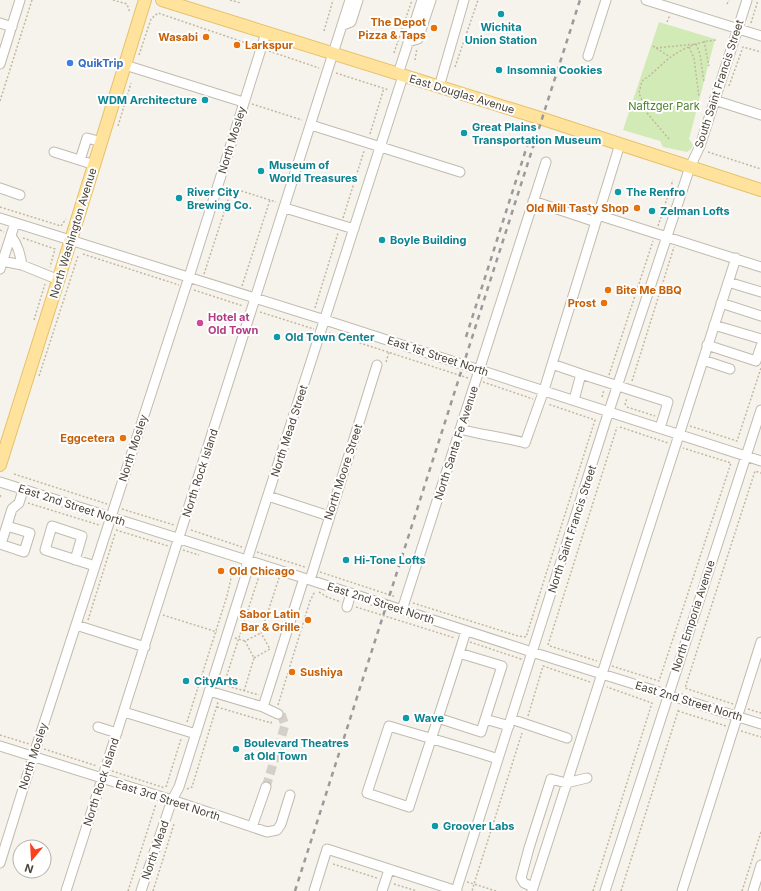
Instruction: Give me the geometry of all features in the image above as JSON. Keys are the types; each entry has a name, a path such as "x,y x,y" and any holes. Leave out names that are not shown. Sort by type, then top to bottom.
{"main road":[{"name":"North Washington Avenue","path":"0,465 95,165 145,0"},
{"name":"East Douglas Avenue","path":"162,0 620,144 761,190"}],"street":[{"path":"0,64 20,0"},
{"name":"North Rock Island","path":"66,891 256,299 282,206 308,123 334,54 350,0"},
{"path":"343,25 351,22 358,0"},
{"name":"North Mead Street","path":"178,788 246,575 247,564 268,496 381,147 408,42 422,0"},
{"path":"408,42 418,39 431,0"},
{"path":"439,87 464,0"},
{"path":"588,56 606,0"},
{"path":"646,0 666,3 761,36"},
{"name":"South Saint Francis Street","path":"690,167 700,146 747,0"},
{"path":"0,23 12,26"},
{"name":"North Mosley","path":"0,863 95,566 112,529 111,518 189,278 243,102 266,33"},
{"path":"125,65 243,102"},
{"path":"714,100 761,115"},
{"path":"308,123 460,172"},
{"path":"80,160 87,138 102,142"},
{"path":"460,429 525,443 544,390 620,144"},
{"path":"54,152 95,165"},
{"name":"North Santa Fe Avenue","path":"402,610 546,162"},
{"name":"North Saint Francis Street","path":"456,891 609,412 672,238 690,167"},
{"path":"0,188 20,194"},
{"path":"533,202 655,233 761,266"},
{"path":"282,206 354,229"},
{"name":"East 1st Street North","path":"0,218 544,390 761,461"},
{"path":"15,222 1,265 22,265 59,280"},
{"path":"11,235 16,243 22,265"},
{"path":"6,251 20,255"},
{"path":"588,778 566,783 551,780 521,878 524,883 532,889 566,783 598,684 604,663 736,258"},
{"path":"728,282 761,292"},
{"path":"721,303 761,316"},
{"path":"714,324 761,339"},
{"path":"707,345 759,363 761,346"},
{"path":"703,360 730,369"},
{"path":"552,364 668,402 660,428"},
{"name":"North Moore Street","path":"264,708 307,579 313,570 377,365"},
{"path":"574,400 582,374"},
{"name":"North Emporia Avenue","path":"605,891 746,456 757,435 761,410"},
{"name":"East 2nd Street North","path":"0,482 111,518 177,543 247,564 307,579 761,724"},
{"path":"7,526 30,533 24,552 0,544 12,509 18,504 23,490"},
{"path":"268,496 329,516"},
{"path":"75,560 82,536 52,526 45,550 75,560 95,566"},
{"path":"347,605 351,593"},
{"path":"76,625 144,647"},
{"path":"466,631 438,718 431,739 409,807 367,793 388,726 431,739 498,758"},
{"path":"682,891 761,642"},
{"path":"438,718 481,732 486,719 502,666 459,653"},
{"path":"210,691 276,713"},
{"path":"124,712 196,734"},
{"path":"486,719 525,724 567,738"},
{"path":"98,727 117,733"},
{"name":"East 3rd Street North","path":"0,746 160,796 267,832 277,830 281,824 290,795"},
{"path":"252,826 266,787"},
{"name":"North Mead","path":"141,891 172,800 178,788"},
{"path":"314,891 327,850 456,891"},
{"path":"753,891 761,865"},
{"path":"382,891 389,870"}],"path":[{"path":"0,101 32,0"},
{"path":"230,0 241,3"},
{"path":"324,31 333,0"},
{"path":"394,53 412,0"},
{"path":"453,72 478,0"},
{"path":"728,4 729,0"},
{"path":"750,26 758,0"},
{"path":"158,13 328,71 391,90"},
{"path":"668,139 647,113 638,93 642,81 649,77 670,57 704,41 717,40"},
{"path":"704,41 709,66"},
{"path":"656,48 696,44"},
{"path":"696,44 700,54 704,82"},
{"path":"653,46 670,57"},
{"path":"689,47 694,58 699,97"},
{"path":"743,47 761,52"},
{"path":"315,308 384,88"},
{"path":"254,99 252,104 308,123"},
{"path":"708,152 761,169"},
{"path":"602,397 673,180"},
{"path":"226,186 270,200 282,206"},
{"path":"204,274 232,188"},
{"path":"242,286 270,200"},
{"path":"0,207 61,226"},
{"path":"0,230 55,249"},
{"path":"625,405 672,238"},
{"path":"14,474 518,636 526,637 595,420 476,380 185,288 83,254"},
{"path":"39,378 78,256"},
{"path":"682,424 737,441 759,363"},
{"path":"627,407 663,418"},
{"path":"617,427 549,645 659,681 731,463"},
{"path":"761,473 755,471 685,688 761,713"},
{"path":"20,500 112,529 177,543 204,556"},
{"path":"85,628 94,603 112,529"},
{"path":"0,735 165,788 178,788 184,793 185,790 192,787 261,572 247,564 234,565 216,632 184,731 165,788 154,807 128,891"},
{"path":"160,614 245,641 261,632 279,578 284,580"},
{"path":"217,707 271,723 276,713 310,601 316,590 327,597 347,605 521,659"},
{"path":"244,691 254,658 270,649 261,632"},
{"path":"245,641 254,658"},
{"path":"496,891 474,884 543,666 652,703 593,891"},
{"path":"621,891 679,708"},
{"path":"678,711 761,737"},
{"path":"153,891 176,818"},
{"path":"742,891 761,832"},
{"path":"333,864 416,891"}],"green space":[{"name":"Naftzger Park","path":"659,22 715,39 689,139 693,145 687,152 663,147 660,141 623,130"}],"tunnel":[{"path":"266,787 285,725 281,714 278,714"}],"railway":[{"path":"295,891 580,0"},
{"path":"466,337 528,143"}],"place":[{"name":"Wichita Union Station","path":"501,14"},
{"name":"The Depot Pizza & Taps","path":"434,28"},
{"name":"Wasabi","path":"206,37"},
{"name":"Larkspur","path":"237,45"},
{"name":"QuikTrip","path":"70,63"},
{"name":"Insomnia Cookies","path":"499,70"},
{"name":"WDM Architecture","path":"205,100"},
{"name":"Great Plains Transportation Museum","path":"464,133"},
{"name":"Museum of World Treasures","path":"261,171"},
{"name":"The Renfro","path":"618,192"},
{"name":"River City Brewing Co.","path":"179,198"},
{"name":"Old Mill Tasty Shop","path":"637,208"},
{"name":"Zelman Lofts","path":"652,211"},
{"name":"Boyle Building","path":"382,240"},
{"name":"Bite Me BBQ","path":"608,290"},
{"name":"Prost","path":"604,303"},
{"name":"Hotel at Old Town","path":"200,323"},
{"name":"Old Town Center","path":"277,337"},
{"name":"Eggcetera","path":"123,438"},
{"name":"Hi-Tone Lofts","path":"346,560"},
{"name":"Old Chicago","path":"221,571"},
{"name":"Sabor Latin Bar & Grille","path":"308,620"},
{"name":"Sushiya","path":"292,672"},
{"name":"CityArts","path":"186,681"},
{"name":"Wave","path":"406,718"},
{"name":"Boulevard Theatres at Old Town","path":"236,749"},
{"name":"Groover Labs","path":"435,826"}]}
